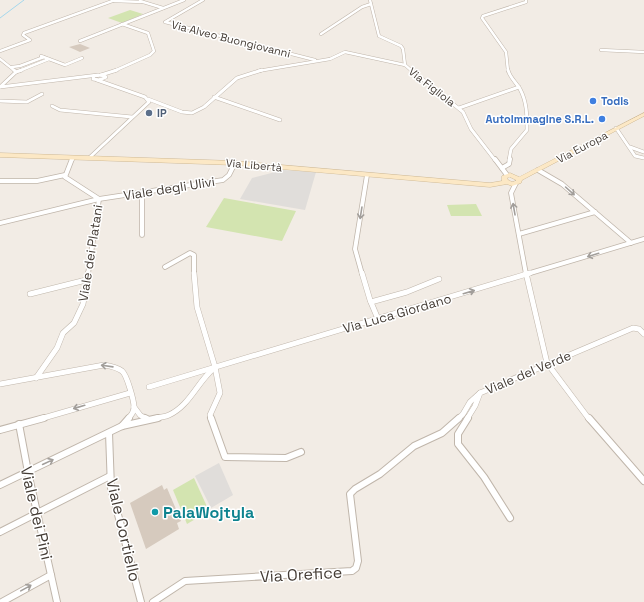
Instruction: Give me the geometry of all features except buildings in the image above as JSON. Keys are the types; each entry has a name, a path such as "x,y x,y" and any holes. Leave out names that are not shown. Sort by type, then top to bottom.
{"street":[{"path":"0,52 30,40 23,35 27,32 112,2 122,0 143,2"},
{"path":"137,0 163,8"},
{"path":"80,41 184,0"},
{"name":"Via Alveo Buongiovanni","path":"203,0 192,4 165,22 318,60"},
{"name":"Via Figliola","path":"370,0 380,36 403,47 405,65 463,112 471,129 507,175"},
{"path":"502,168 509,164 511,149 527,130 527,109 519,87 508,72 506,52 482,18 526,2 526,0"},
{"path":"321,34 362,7 371,4"},
{"path":"0,87 99,75 114,71 150,55 154,51 148,33 122,24"},
{"path":"0,52 34,39 27,35 27,32"},
{"path":"602,50 644,52"},
{"path":"83,77 97,80 145,96 148,99 161,102 190,114 197,112 241,75 335,58 346,52 405,65"},
{"path":"0,87 16,72 43,56 65,65 82,58"},
{"path":"0,59 12,67 16,72"},
{"path":"12,67 27,65 49,59"},
{"path":"97,80 114,71"},
{"path":"99,75 105,77"},
{"path":"93,79 99,75"},
{"path":"105,77 106,84"},
{"path":"459,108 519,87"},
{"path":"0,101 25,103 34,101 42,94"},
{"path":"214,97 280,120"},
{"path":"89,158 132,116 148,104 148,99"},
{"path":"52,106 60,110 132,116"},
{"name":"Via Europa","path":"518,181 644,114"},
{"path":"616,128 635,156 644,158"},
{"path":"630,147 644,152"},
{"name":"Via Libertà","path":"0,155 235,163 490,185 518,181"},
{"path":"0,181 37,181 64,175 73,158"},
{"name":"Viale degli Ulivi","path":"0,223 99,199 224,180 229,175 235,163"},
{"path":"538,170 562,184 631,243"},
{"name":"Viale dei Platani","path":"36,378 57,348 63,333 74,323 83,304 99,199 64,175"},
{"path":"367,175 356,249 371,302 378,319"},
{"path":"507,182 504,178 507,175 514,176 518,181 511,193 526,275 547,363 581,409 644,481"},
{"path":"142,192 142,236"},
{"path":"519,234 595,212"},
{"name":"Via Luca Giordano","path":"149,386 644,239"},
{"path":"165,267 190,253 194,255 194,282 197,307 215,367 220,393 210,415 225,457 286,458 300,452"},
{"path":"371,302 407,292 439,279"},
{"path":"30,294 86,280"},
{"name":"Viale del Verde","path":"510,518 484,477 458,444 458,431 474,408 480,393 547,363 633,328 639,329 644,334"},
{"path":"0,384 36,378 78,368 104,365 122,371 126,376 134,406 140,415 144,418 151,419"},
{"path":"0,485 122,426 162,418 176,411 186,401 205,376 215,367"},
{"path":"0,430 130,392"},
{"name":"Via Orefice","path":"153,602 185,581 352,571 356,568 358,561 350,494 355,489 380,474 414,446 427,442 442,433 463,414 470,402 480,393"},
{"path":"122,426 133,413 134,406"},
{"name":"Viale dei Pini","path":"19,424 28,472 57,602"},
{"name":"Viale Cortiello","path":"109,433 111,488 142,602"},
{"path":"0,532 110,476"},
{"path":"2,602 51,575"}],"green space":[{"path":"130,10 143,14 122,23 108,18"},
{"path":"224,198 296,211 282,241 206,227"},
{"path":"476,204 482,216 451,216 447,205"},
{"path":"194,478 209,511 187,524 173,490"}],"shaded area":[{"path":"283,170 316,172 305,210 240,199 252,178"},
{"path":"219,463 233,495 211,508 195,476"}],"waterway":[{"path":"0,18 24,0"}],"place":[{"name":"Todis","path":"593,101"},
{"name":"IP","path":"149,113"},
{"name":"Autoimmagine S.R.L.","path":"602,119"},
{"name":"PalaWojtyla","path":"155,512"}]}
